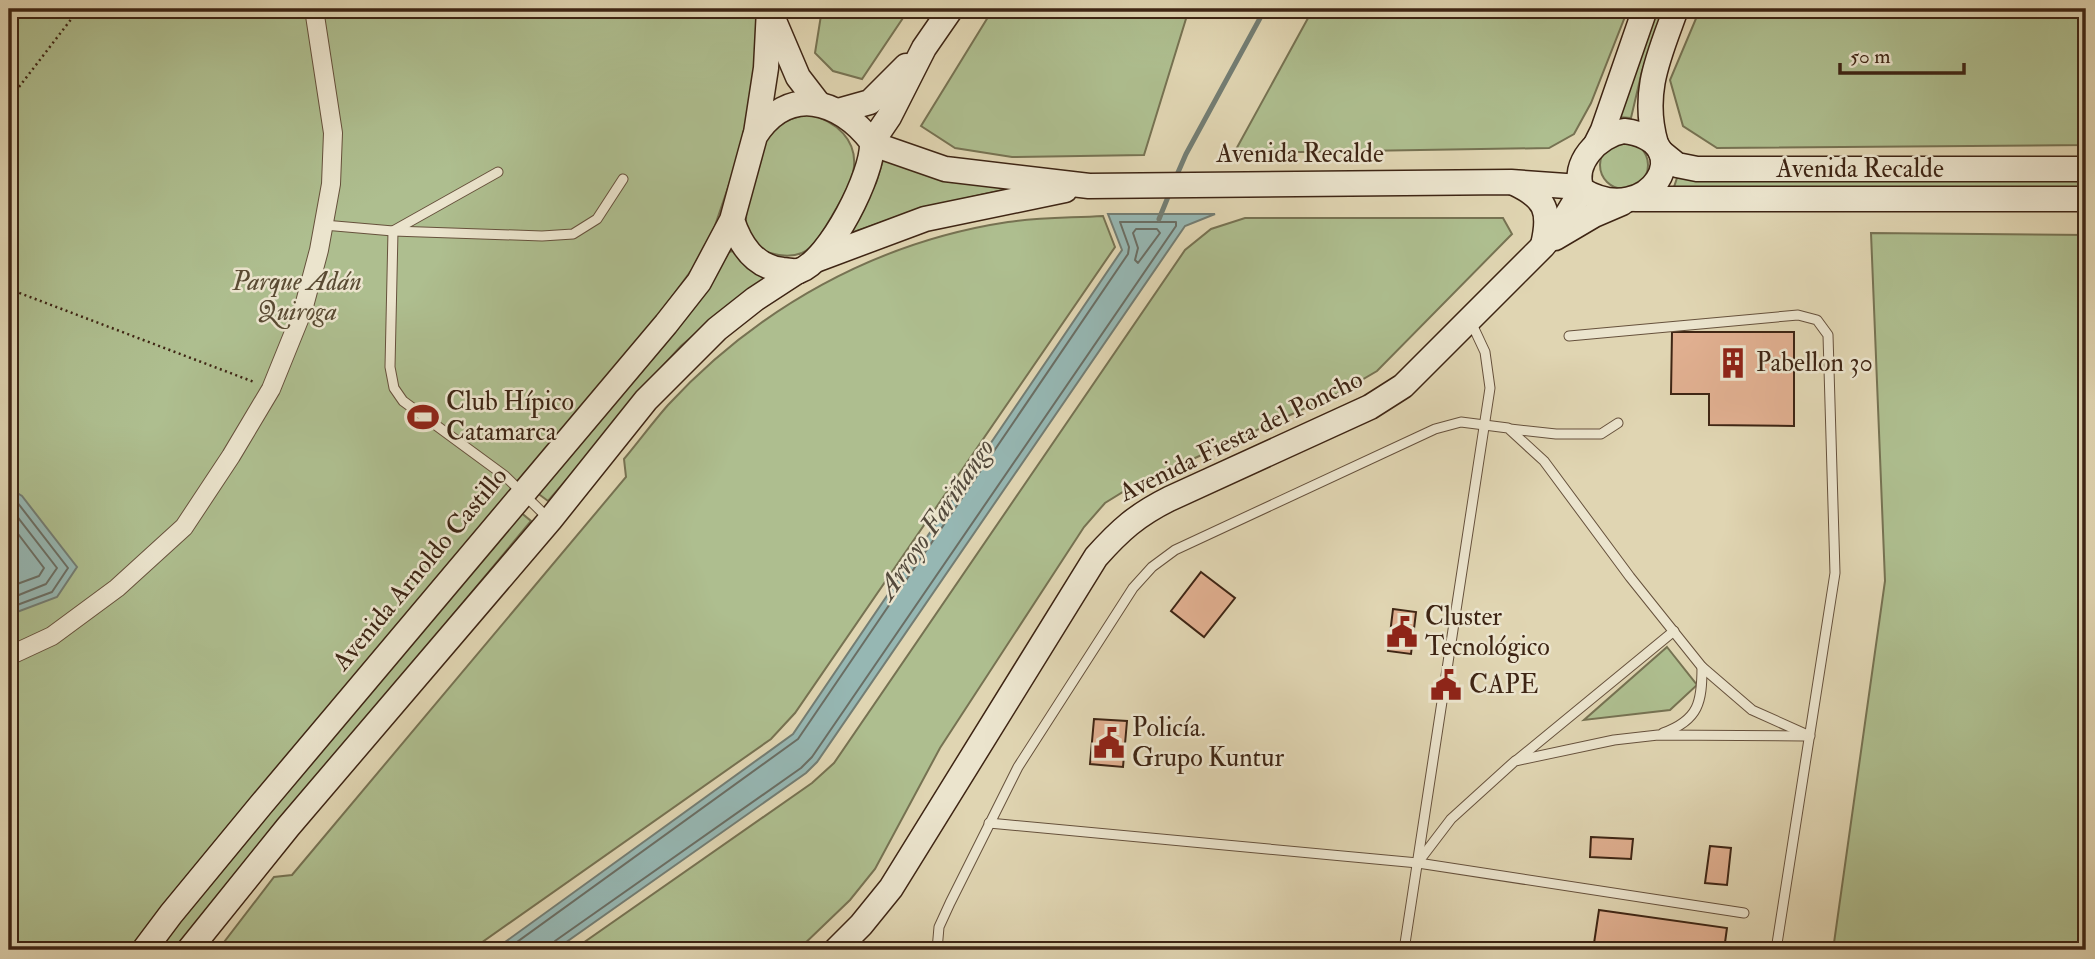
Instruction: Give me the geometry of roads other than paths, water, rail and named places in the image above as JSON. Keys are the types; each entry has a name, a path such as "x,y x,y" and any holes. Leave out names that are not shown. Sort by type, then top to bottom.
{"main road":[{"path":"806,266 778,270 762,263 748,253 732,220 755,136 766,68 769,9 798,77 828,107 857,125 872,143"},
{"path":"189,950 288,827 550,520 646,400 716,329 755,299 806,266 832,238 859,194 870,166 872,143 889,117 924,48 951,9"},
{"path":"1645,9 1603,130 1580,176 1581,189 1600,199 1632,200 1656,184 1661,175 1663,167 1651,127 1650,93 1676,9"},
{"path":"755,136 771,115 785,107 800,103 828,107 870,102 924,48"},
{"path":"1591,150 1606,136 1623,131 1635,133 1658,148"},
{"name":"Avenida Recalde","path":"872,143 945,169 1089,186 1511,182 1581,189"},
{"name":"Avenida Recalde","path":"1658,148 1676,165 1697,170 2086,170"},
{"name":"Avenida Recalde","path":"1511,182 1541,176 1571,165 1591,150"},
{"path":"1511,182 1533,192 1543,204 1548,217 1543,246"},
{"name":"Avenida Recalde","path":"806,266 925,219 1089,186"},
{"name":"Avenida Fiesta del Poncho","path":"836,950 861,925 891,888 1096,557 1119,531 1141,513 1370,407 1402,386 1543,246 1581,189"},
{"name":"Avenida Recalde","path":"1632,200 2086,199"},
{"name":"Avenida Fiesta del Poncho","path":"1543,246 1594,215 1632,200"},
{"name":"Avenida Arnoldo Castillo","path":"144,950 260,806 699,282 732,220"}],"street":[{"path":"9,656 52,636 117,588 184,527 271,389 303,310 331,184 333,133 314,9"}],"lane":[{"path":"393,230 498,172"},
{"path":"324,225 542,236 573,234 597,219 624,179"},
{"path":"393,230 390,366 394,388 403,401 505,477 550,520"},
{"path":"1569,336 1798,315 1817,320 1828,335 1835,573 1776,950"},
{"path":"1404,950 1490,388 1485,352 1469,319"},
{"path":"937,950 939,927 1018,767 1133,588 1152,567 1175,550 1436,429 1461,422 1556,435 1601,435 1618,424"},
{"path":"1508,428 1544,461 1702,667 1752,710 1810,736"},
{"path":"1418,863 1451,819 1515,761 1674,631"},
{"path":"1658,735 1679,727 1694,712 1702,694 1702,667"},
{"path":"1515,761 1614,740 1658,735 1810,736"},
{"path":"989,823 1418,863 1744,913"}],"water":[{"path":"1108,214 1215,214 1185,226 817,762 806,773 555,950 494,950 793,734 1122,250"},
{"path":"9,491 22,496 77,567 57,597 9,615"}],"waterway":[{"name":"Arroyo Fariñango","path":"1176,177 1265,9"},
{"name":"Arroyo Fariñango","path":"1159,219 1170,192"}],"place":[{"name":"Pabellon 30","path":"1733,363"},
{"name":"Club Hípico Catamarca","path":"423,417"},
{"name":"Cluster Tecnológico","path":"1402,632"},
{"name":"CAPE","path":"1446,685"},
{"name":"Policía. Grupo Kuntur","path":"1109,743"}],"park label":[{"name":"Parque Adán Quiroga","path":"297,297"}]}
